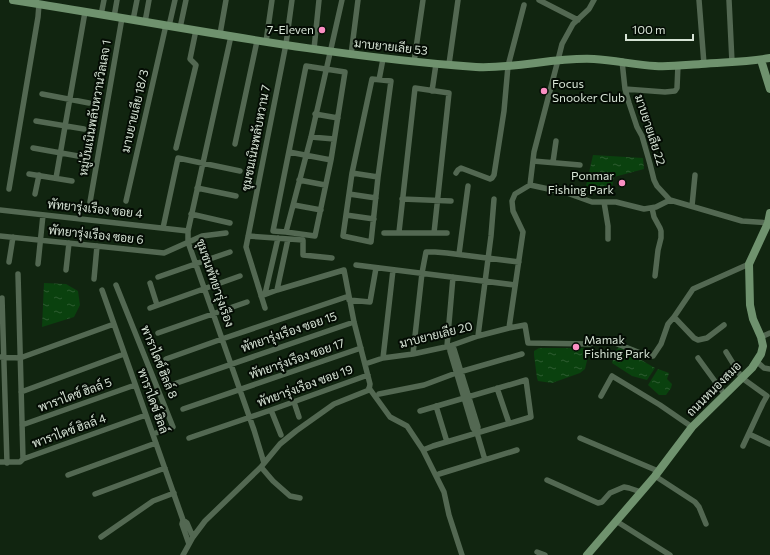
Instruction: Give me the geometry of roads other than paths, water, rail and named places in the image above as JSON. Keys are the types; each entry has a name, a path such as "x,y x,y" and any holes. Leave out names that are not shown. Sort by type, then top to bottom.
{"street":[{"name":"มาบยายเลีย 53","path":"13,0 39,3 118,18 266,42 436,64 479,67 508,66 558,60 594,59 656,66 704,64 770,58"},
{"path":"101,15 104,0"},
{"name":"หมู่บ้นเนินพลับหวานวิลเลจ 1","path":"90,202 118,18 117,0"},
{"path":"133,20 137,0"},
{"path":"145,22 149,0"},
{"name":"มาบยายเลีย 18/3","path":"126,201 167,26 175,0"},
{"path":"180,28 186,0"},
{"path":"220,34 226,0"},
{"path":"266,42 272,0"},
{"name":"ชุมชนเนินพลับหวาน 7","path":"265,308 263,295 246,247 286,44 292,0"},
{"path":"314,49 319,0"},
{"path":"286,232 311,137 342,0"},
{"path":"350,54 358,0"},
{"path":"414,62 423,0"},
{"path":"449,64 458,0"},
{"path":"539,0 578,20"},
{"path":"530,185 534,152 562,44 573,24 589,9 594,0"},
{"path":"699,0 704,64"},
{"path":"729,0 732,62"},
{"path":"9,189 39,3"},
{"path":"456,174 461,168 490,179 494,175 504,111 508,66 524,5"},
{"path":"56,178 85,12"},
{"path":"176,148 196,65 190,59 196,30"},
{"name":"ชุมชนพัทยารุ่งเรือง","path":"231,36 191,214 188,230 188,242 250,418 262,466"},
{"path":"236,144 257,40"},
{"path":"379,80 384,58"},
{"path":"761,60 770,89"},
{"name":"มาบยายเลีย 22","path":"622,61 625,89 637,127 642,136 654,180 657,186 670,200"},
{"path":"432,91 436,64"},
{"path":"625,89 665,92 675,91 677,88 678,65"},
{"path":"306,66 326,69 345,72 331,160 315,236 273,231 306,66"},
{"path":"372,79 379,80 391,81 371,242 343,236 352,173 372,79"},
{"path":"399,232 415,88 449,93 434,233"},
{"path":"42,94 89,102"},
{"path":"315,114 338,118"},
{"path":"36,120 84,129"},
{"path":"311,137 334,139"},
{"path":"553,162 556,141"},
{"path":"34,148 78,156"},
{"path":"289,152 331,160"},
{"path":"163,228 178,158 240,171"},
{"path":"533,160 580,165"},
{"path":"352,173 378,177"},
{"path":"29,174 72,181"},
{"path":"692,206 695,174"},
{"path":"35,194 39,176"},
{"path":"299,180 325,185"},
{"path":"509,328 523,232 513,211 512,201 515,194 530,185 567,193 592,202 616,202 644,209 656,207 670,200 742,221 769,223"},
{"path":"459,254 468,186"},
{"path":"197,188 236,196"},
{"path":"349,194 376,198"},
{"path":"402,199 451,201"},
{"path":"478,336 491,236 494,199"},
{"path":"604,202 608,226 608,239"},
{"path":"294,205 321,210"},
{"path":"652,208 661,231 655,276"},
{"name":"พัทยารุ่งเรือง ซอย 4","path":"0,210 188,230"},
{"name":"ถนนหนองสมอ","path":"587,555 656,474 692,427 752,368 761,354 763,346 761,337 753,319 750,305 749,264 769,223 770,213"},
{"path":"191,214 230,223"},
{"path":"38,264 43,215"},
{"path":"346,215 374,219"},
{"path":"384,232 447,233"},
{"name":"พัทยารุ่งเรือง ซอย 6","path":"0,236 164,253 202,236 226,233"},
{"path":"248,236 303,240 303,255 332,258"},
{"path":"10,262 13,237"},
{"path":"263,295 278,238"},
{"path":"277,290 288,239"},
{"path":"66,270 69,243"},
{"path":"94,279 97,246"},
{"path":"158,277 230,252"},
{"path":"413,354 422,273 426,252 459,254 519,262"},
{"path":"724,325 707,338 698,340 694,338 674,317 693,289 749,264"},
{"path":"356,265 515,285"},
{"path":"166,359 222,339 349,298 370,302 376,268"},
{"path":"183,555 193,537 204,522 262,466 280,444 314,417 334,404 369,390 370,384 354,322 344,270 263,295"},
{"path":"383,358 393,270"},
{"path":"18,274 23,459"},
{"path":"150,308 240,276"},
{"path":"453,278 449,346 454,349 466,397 478,427 477,433 485,460"},
{"path":"150,283 157,305"},
{"name":"พาราไดซ์ ฮิลล์ 8","path":"116,285 173,427 153,434"},
{"name":"พาราไดซ์ ฮิลล์","path":"102,290 174,493 184,520 193,537"},
{"path":"2,298 2,356 7,462"},
{"path":"158,333 247,302"},
{"name":"มาบยายเลีย 20","path":"365,364 383,358 413,354 449,346 478,336 525,325 528,344 588,344 604,340 648,356 653,356 660,344 668,324 674,317"},
{"name":"พัทยารุ่งเรือง ซอย 15","path":"174,384 354,322"},
{"path":"2,356 20,358 114,324"},
{"path":"761,337 770,333"},
{"name":"พัทยารุ่งเรือง ซอย 17","path":"183,409 361,348"},
{"path":"726,352 742,378 767,396 743,446"},
{"path":"21,392 124,354"},
{"path":"379,394 424,385 459,372 522,354"},
{"path":"698,358 725,395"},
{"path":"756,361 764,368 770,369"},
{"name":"พัทยารุ่งเรือง ซอย 19","path":"189,438 250,418 368,375"},
{"path":"601,396 612,376 660,405 692,427"},
{"path":"420,411 526,380 531,417 423,450"},
{"name":"พาราไดซ์ ฮิลล์ 5","path":"22,425 135,385"},
{"path":"369,388 390,417 407,426 423,450 444,492 449,515 462,555"},
{"path":"497,388 509,423"},
{"path":"294,402 299,417"},
{"path":"436,406 448,442"},
{"path":"271,410 281,435"},
{"name":"พาราไดซ์ ฮิลล์ 4","path":"0,462 20,462 23,459 146,415"},
{"path":"749,434 770,444"},
{"path":"580,438 656,474 695,502 699,507 706,524"},
{"path":"68,475 156,442"},
{"path":"439,474 517,450"},
{"path":"262,466 273,481 290,496 300,498"},
{"path":"95,494 165,468"},
{"path":"546,480 597,503 602,502 610,493 624,487 640,492"},
{"path":"101,537 153,501 174,493"},
{"name":"พาราไดซ์ ฮิลล์","path":"184,520 182,524 189,544"},
{"path":"616,521 670,555"},
{"path":"537,552 545,555"}],"water":[{"path":"593,155 643,158 644,169 614,177 611,193 585,190"},
{"path":"44,283 66,284 78,291 80,305 74,317 42,327"},
{"path":"619,347 655,368 647,380 632,376 612,363 615,351"},
{"path":"539,348 586,348 589,352 585,369 580,373 552,383 538,381 534,351"},
{"path":"658,369 669,373 667,379 672,384 666,395 659,395 648,385"}],"place":[{"name":"7-Eleven","path":"322,30"},
{"name":"Focus Snooker Club","path":"544,91"},
{"name":"Ponmar Fishing Park","path":"622,183"},
{"name":"Mamak Fishing Park","path":"576,347"}]}
